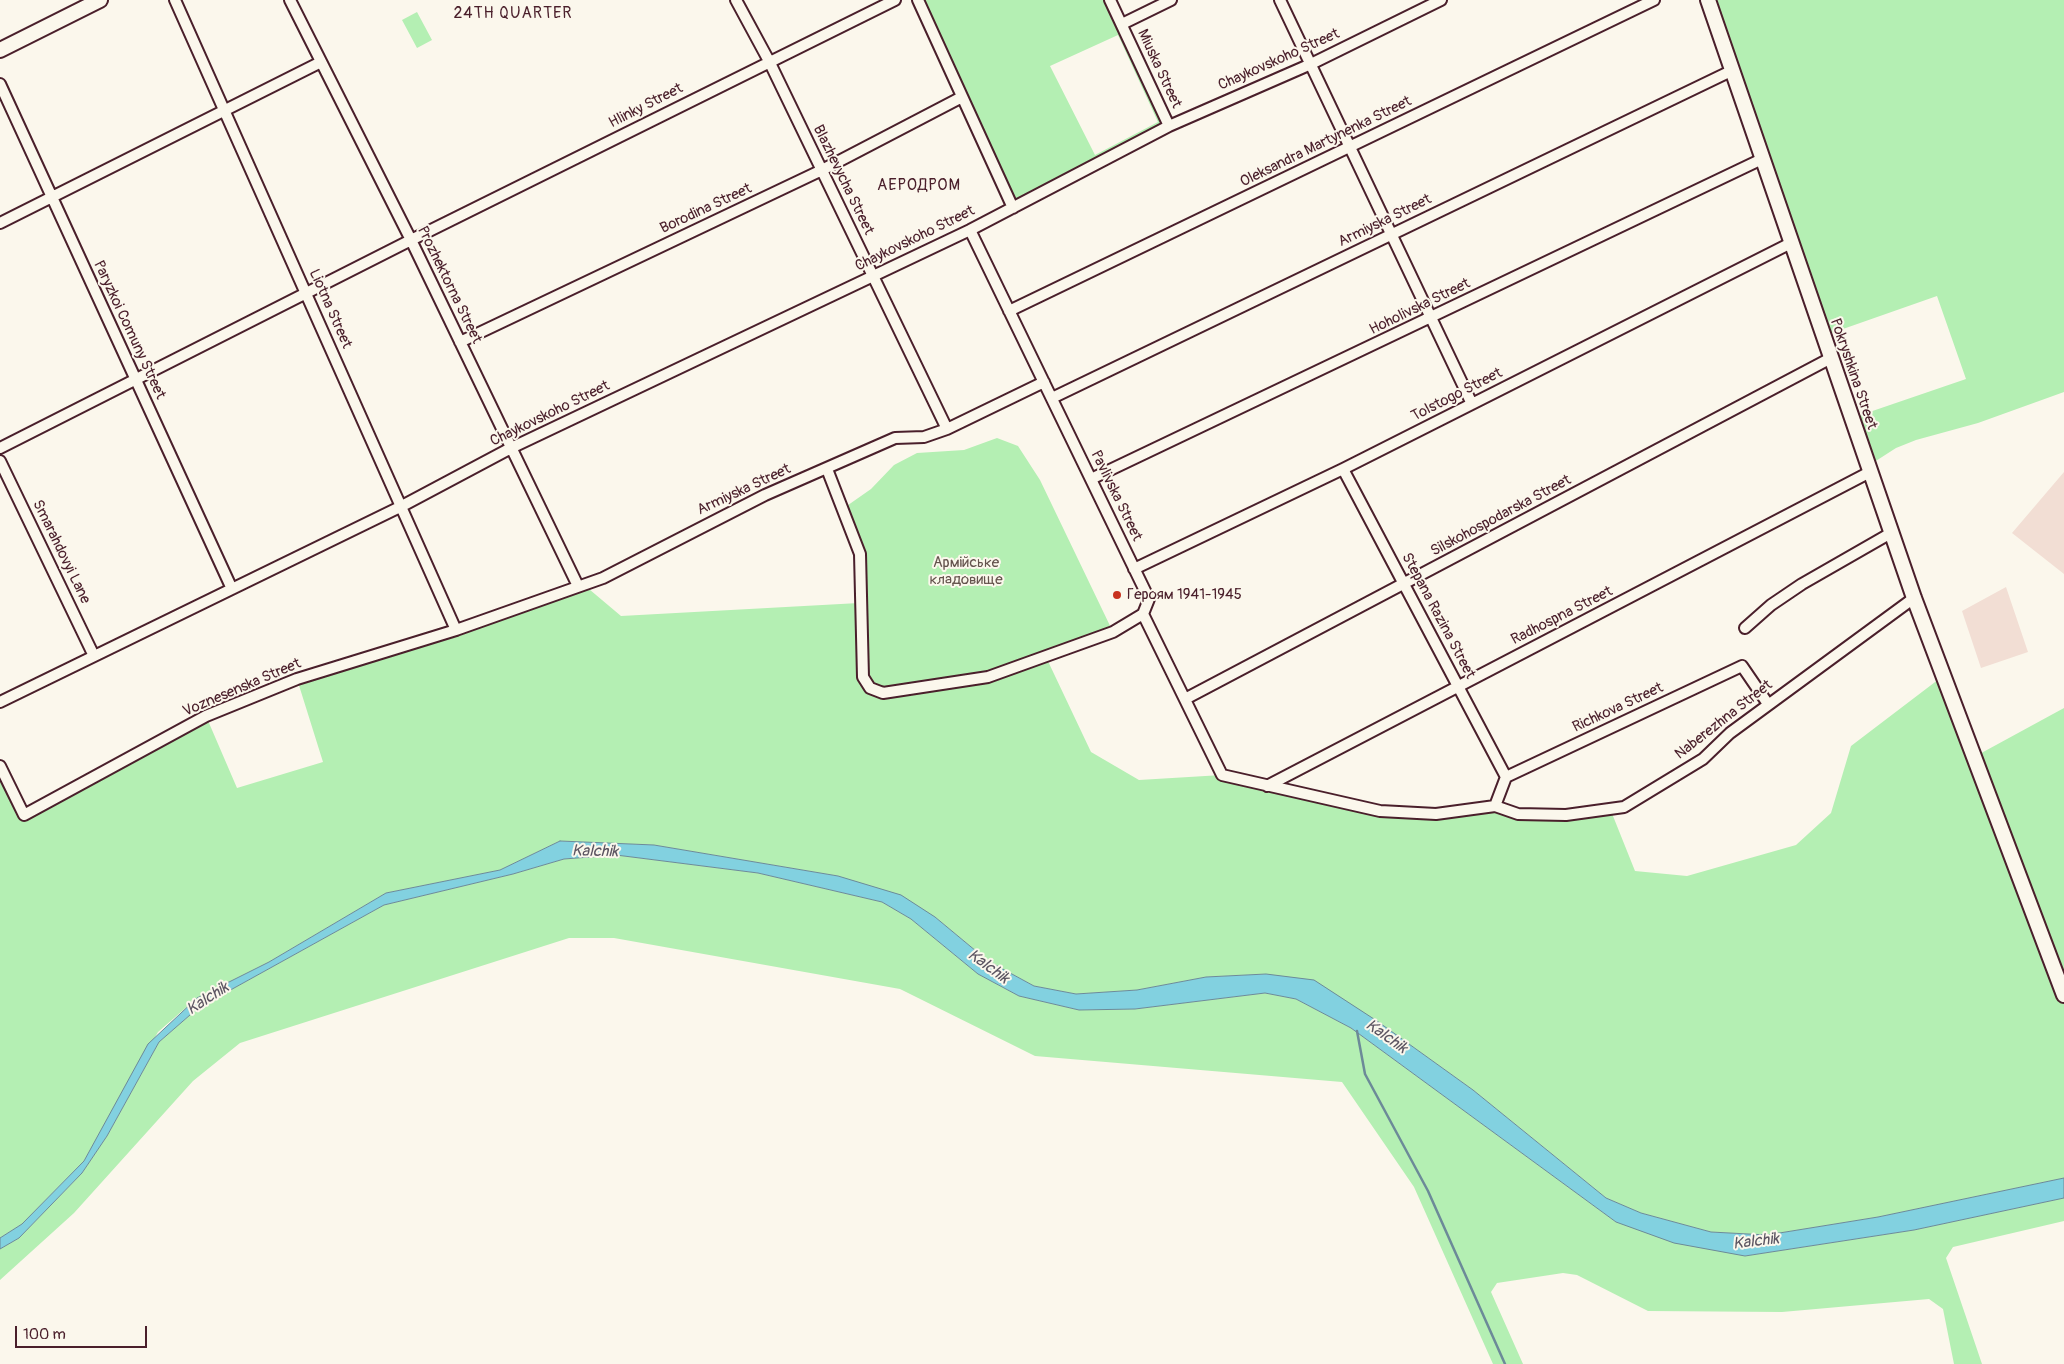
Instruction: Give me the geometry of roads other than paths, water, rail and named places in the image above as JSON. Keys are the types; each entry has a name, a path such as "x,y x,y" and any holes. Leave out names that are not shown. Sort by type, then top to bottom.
{"street":[{"path":"0,50 100,0"},
{"name":"Liotna Street","path":"175,0 456,630"},
{"name":"Prozhektorna Street","path":"290,0 411,240 578,586"},
{"name":"Blazhevycha Street","path":"736,0 769,61 947,429"},
{"name":"Hlinky Street","path":"0,448 411,240 895,0"},
{"path":"918,0 1013,208"},
{"name":"Miuska Street","path":"1110,0 1169,126"},
{"name":"Miuska Street","path":"1122,24 1171,0"},
{"path":"1280,0 1472,404"},
{"name":"Chaykovskoho Street","path":"402,506 511,448 970,230 1169,126 1311,64 1441,0"},
{"name":"Oleksandra Martynenka Street","path":"1009,311 1654,0"},
{"name":"Pokryshkina Street","path":"1708,0 1914,598 2064,995"},
{"path":"0,223 321,62"},
{"name":"Armiyska Street","path":"1052,398 1731,71"},
{"name":"Paryzkoi Comuny Street","path":"0,84 232,589"},
{"name":"Borodina Street","path":"460,342 822,170 962,97"},
{"name":"Hoholivska Street","path":"1091,479 1762,159"},
{"name":"Pavlivska Street","path":"970,230 1149,599 1143,614"},
{"name":"Tolstogo Street","path":"1134,569 1343,469 1791,244"},
{"name":"Silskohospodarska Street","path":"1185,699 1831,358"},
{"name":"Armiyska Street","path":"456,630 603,578 716,519 895,438 924,437 947,429 1044,382"},
{"name":"Smarahdovyi Lane","path":"0,461 94,656"},
{"path":"827,469 860,554 863,677 870,688 883,693 988,677 1112,632 1143,614 1222,775 1267,786"},
{"name":"Stepana Razina Street","path":"1343,469 1506,777"},
{"name":"Radhospna Street","path":"1267,786 1870,472"},
{"path":"0,702 402,506"},
{"path":"1745,628 1771,605 1802,584 1891,533"},
{"name":"Naberezhna Street","path":"1267,786 1380,812 1436,814 1494,806 1518,814 1566,815 1624,807 1703,759 1730,733 1768,704 1914,598"},
{"name":"Voznesenska Street","path":"0,766 24,815 206,716 297,679 456,630"},
{"name":"Richkova Street","path":"1506,777 1742,666 1768,704"},
{"path":"1494,806 1506,777"}],"water":[{"name":"Kalchik","path":"560,841 654,845 838,876 901,895 935,917 988,961 1034,986 1076,994 1137,990 1206,977 1266,974 1314,980 1377,1021 1473,1090 1606,1198 1641,1213 1711,1232 1767,1235 1878,1217 2064,1178 2064,1198 1914,1230 1745,1256 1674,1243 1616,1222 1351,1028 1296,999 1265,993 1135,1009 1079,1010 1019,996 978,974 911,919 882,902 758,873 616,855 564,859 513,874 384,905 198,1008 159,1042 107,1136 82,1173 19,1238 0,1249 0,1238 22,1224 84,1161 148,1044 197,998 269,962 386,893 500,870"}],"waterway":[{"name":"Kalchik","path":"1357,1031 1365,1074 1428,1191 1505,1364"}],"place":[{"name":"Героям 1941-1945","path":"1117,595"}],"district":[{"name":"24TH QUARTER","path":"513,14"},
{"name":"АЕРОДРОМ","path":"919,186"}],"park label":[{"name":"Армійське кладовище","path":"966,572"}]}
